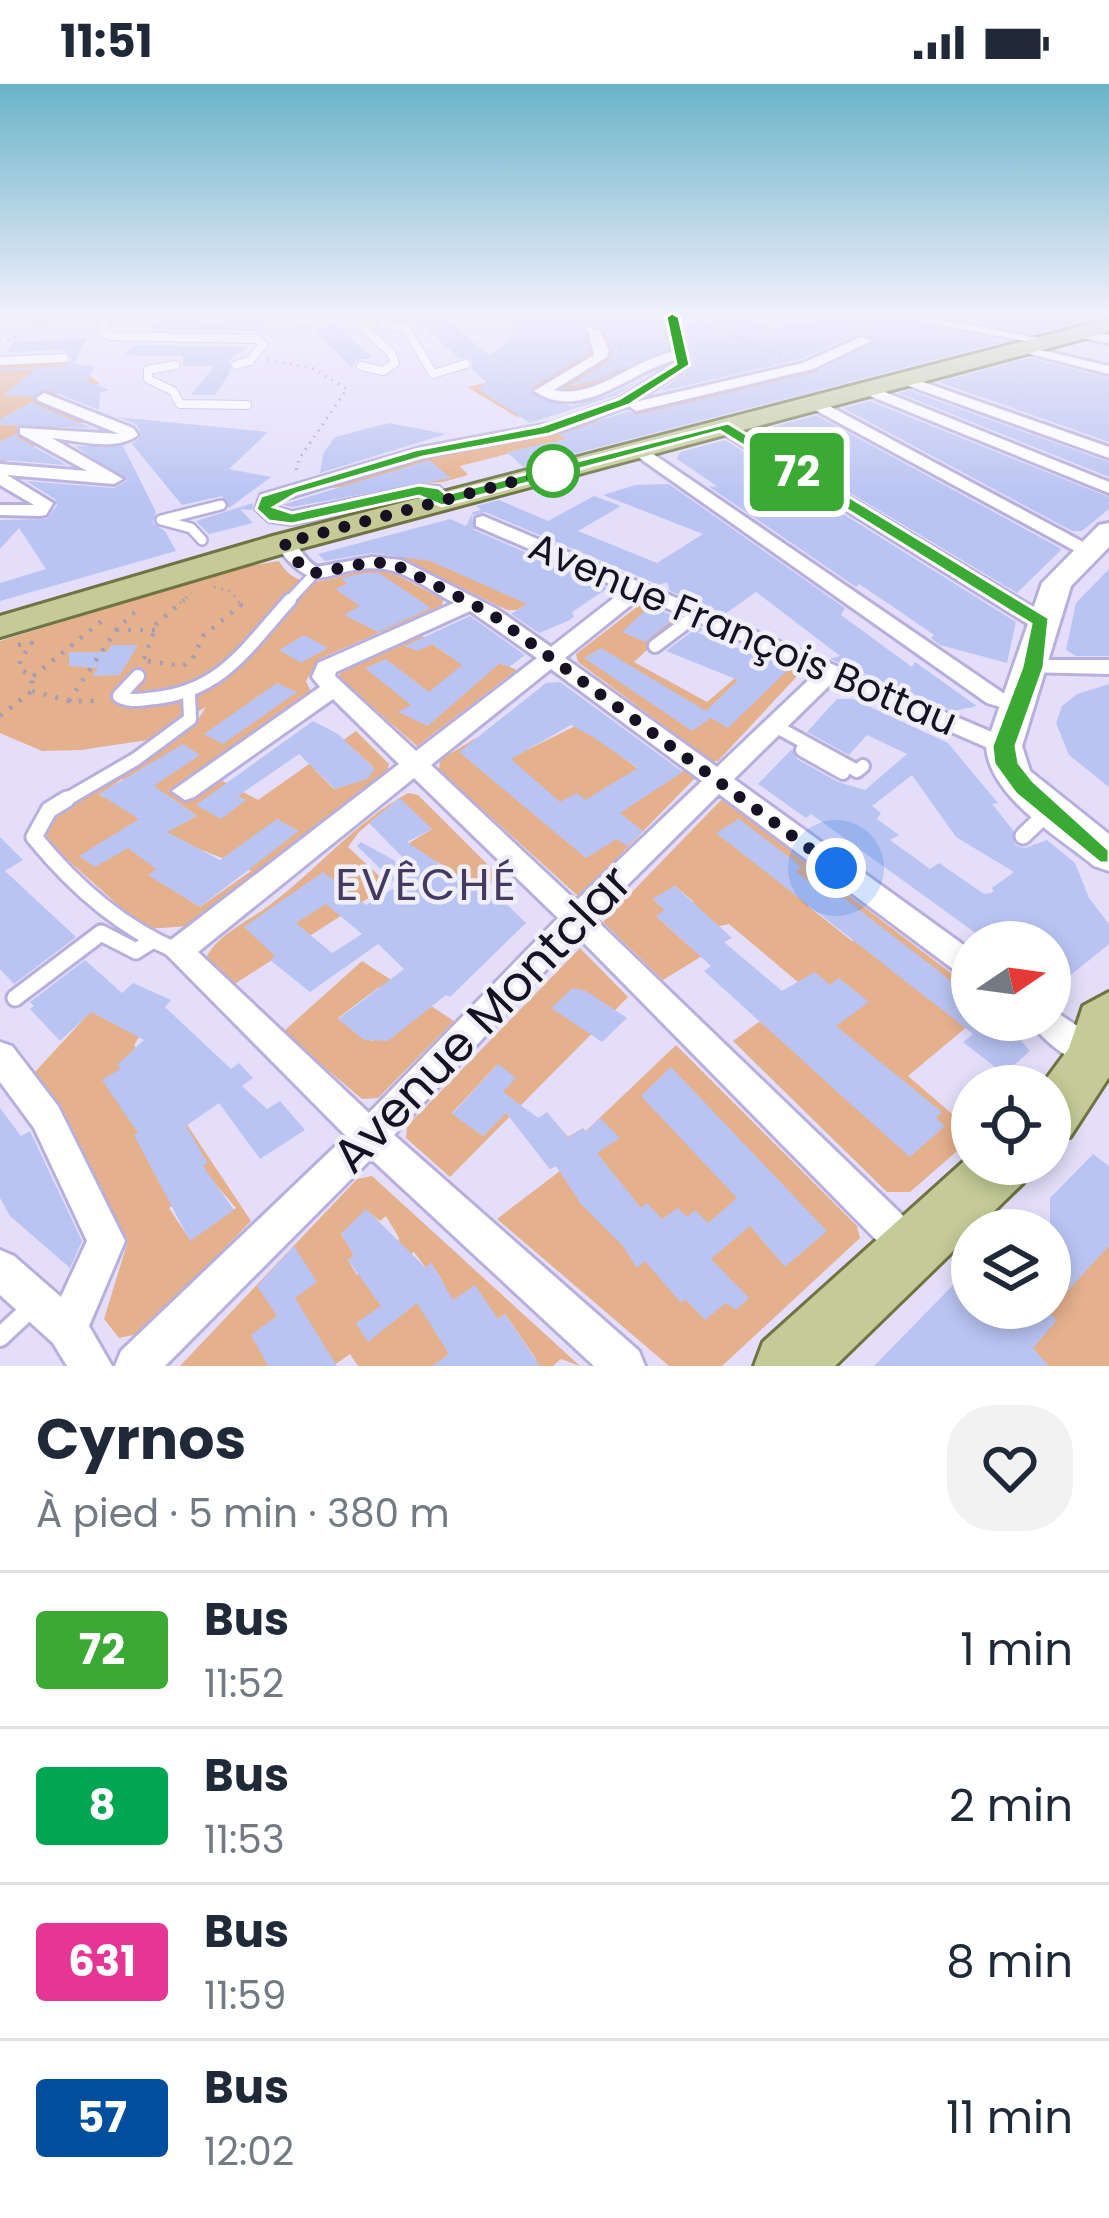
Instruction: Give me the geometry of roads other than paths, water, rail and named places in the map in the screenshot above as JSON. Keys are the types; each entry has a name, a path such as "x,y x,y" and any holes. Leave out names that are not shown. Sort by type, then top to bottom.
{"main road":[{"path":"0,627 284,543 911,377"},
{"path":"1071,1088 1104,1039"},
{"path":"788,1366 979,1185"}],"street":[{"path":"569,377 542,392 580,397 619,377"},
{"path":"604,410 664,377"},
{"path":"442,500 433,491 419,490 292,518 276,517 265,509 267,500 290,491 420,453 544,430 604,410 756,377"},
{"path":"903,379 1109,453"},
{"path":"865,389 1109,488"},
{"path":"0,469 114,479 26,431 119,440 130,435 127,431 44,398"},
{"path":"813,403 1097,540 1057,583 1004,746 1010,772 1109,856"},
{"path":"722,426 1041,622"},
{"path":"637,448 995,698 1020,706"},
{"path":"0,478 44,503 40,511 0,510"},
{"name":"Avenue François Bottau","path":"483,522 1004,746"},
{"path":"284,543 302,567 315,573 384,562 470,603 555,658 951,952"},
{"path":"624,1366 164,946 415,765 636,591"},
{"path":"470,603 326,668 322,677 576,918 910,1248"},
{"path":"1033,667 1109,667"},
{"name":"Avenue Montclar","path":"136,1366 370,1136 576,918 830,673"},
{"path":"185,791 332,689"},
{"path":"1071,1028 1104,1039"},
{"path":"0,1055 46,1117 106,1241 52,1316"},
{"path":"0,1269 52,1316 91,1366"}],"lane":[{"path":"148,377 173,391 180,404 248,405"},
{"path":"202,540 191,528 161,520 221,505"},
{"path":"138,676 119,696 128,700 189,694 217,680 315,573"},
{"path":"656,646 695,616"},
{"path":"164,946 52,861 34,837 49,810 136,759 190,718 189,694"},
{"path":"772,729 857,771 863,766"},
{"path":"772,729 843,773"},
{"path":"1023,836 1050,808"},
{"path":"15,998 100,933 136,951 164,946"},
{"path":"0,1336 52,1316"}],"district":[{"name":"EVÊCHÉ","path":"427,884"}]}
